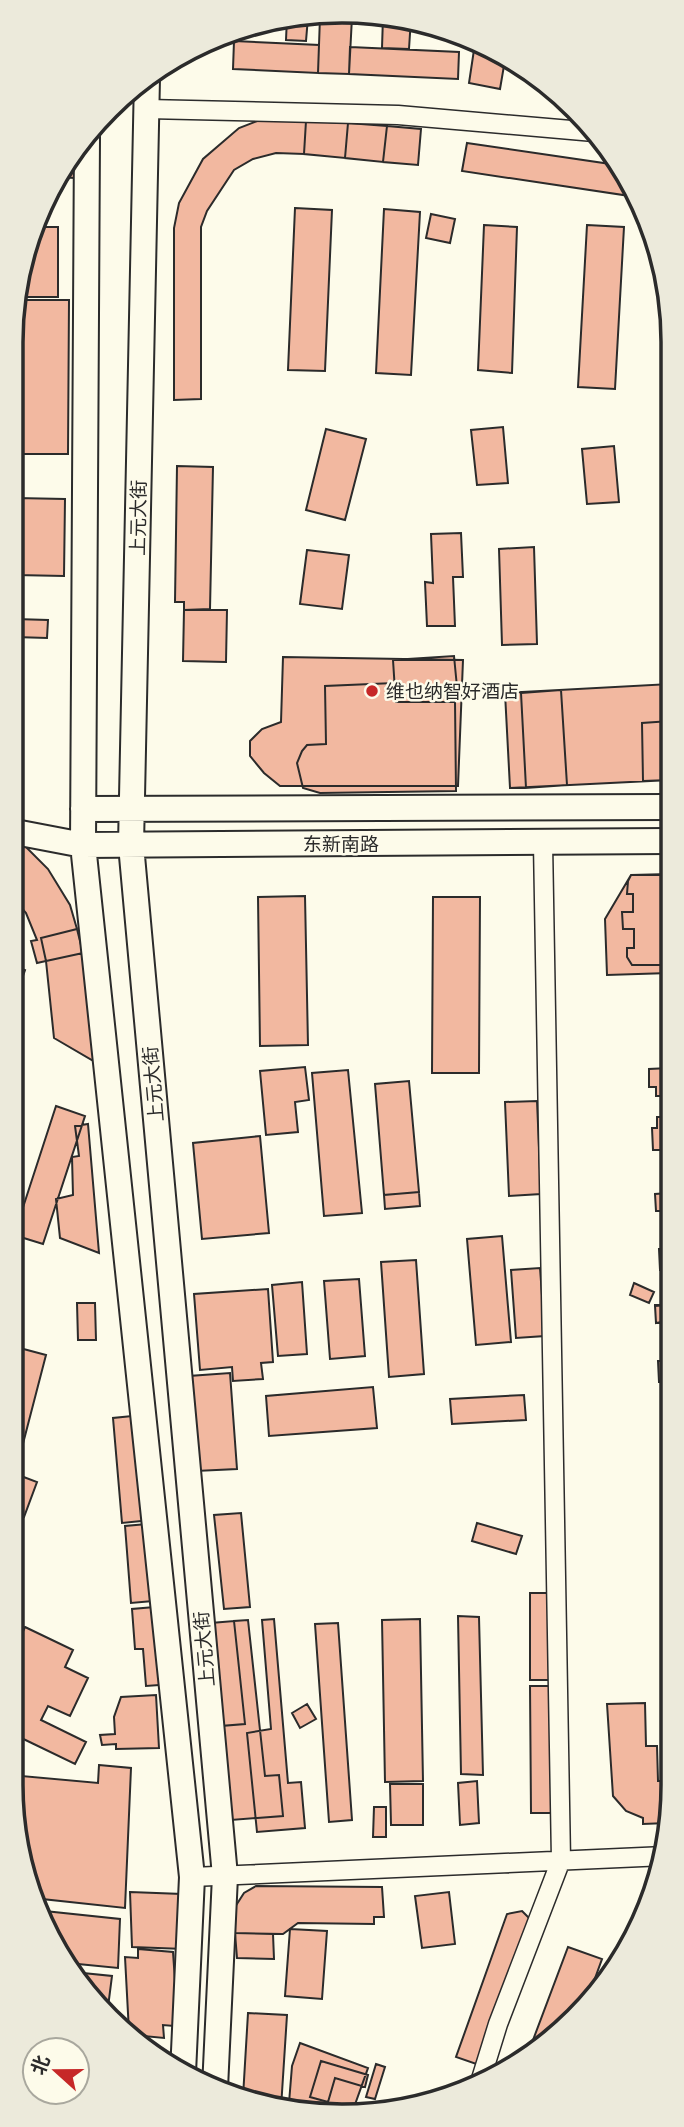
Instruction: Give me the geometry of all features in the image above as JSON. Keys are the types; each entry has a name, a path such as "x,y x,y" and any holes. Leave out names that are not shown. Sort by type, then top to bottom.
{"main road":[{"name":"上元大街","path":"147,90 131,845 225,1876 215,2078"},
{"name":"上元大街","path":"88,150 83,845 192,1877 184,2062"},
{"name":"东新南路","path":"83,809 661,807"},
{"name":"东新南路","path":"23,834 83,845 661,841"}],"street":[{"path":"147,110 398,115 581,131"},
{"path":"484,2071 498,2024 561,1860 543,843"},
{"path":"192,1877 653,1856"}],"building":[{"path":"320,23 352,23 349,74 318,73"},
{"path":"307,24 306,41 286,40 287,28"},
{"path":"383,25 410,30 409,49 382,48"},
{"path":"236,41 319,45 318,73 233,69"},
{"path":"350,47 459,52 458,79 349,74"},
{"path":"474,52 504,67 500,89 469,83"},
{"path":"260,120 306,121 304,154 276,153 253,159 234,170 207,211 201,227 201,399 174,400 174,228 179,203 203,159 239,128"},
{"path":"306,121 348,123 345,158 304,154"},
{"path":"348,123 387,126 383,162 345,158"},
{"path":"387,126 421,129 418,165 383,162"},
{"path":"467,143 606,163 625,195 462,171"},
{"path":"295,208 332,210 325,371 288,370"},
{"path":"384,209 420,212 411,375 376,373"},
{"path":"431,214 455,219 450,243 426,238"},
{"path":"484,225 517,227 512,373 478,370"},
{"path":"587,225 624,227 615,389 578,387"},
{"path":"44,227 58,227 58,297 26,297"},
{"path":"25,300 69,300 68,454 23,454"},
{"path":"503,427 508,483 477,485 471,430"},
{"path":"326,429 366,439 345,520 306,510"},
{"path":"614,446 619,502 587,504 582,449"},
{"path":"177,466 213,467 210,609 184,610 184,602 175,602"},
{"path":"23,498 65,499 64,576 23,575"},
{"path":"461,533 463,577 453,577 455,626 427,626 425,582 433,583 431,534"},
{"path":"534,547 537,644 502,645 499,549"},
{"path":"307,550 349,555 342,609 300,604"},
{"path":"184,610 227,610 226,662 183,661"},
{"path":"23,619 48,620 47,638 23,637"},
{"path":"454,656 457,687 395,691 393,660"},
{"name":"维也纳智好酒店","path":"283,657 463,660 458,786 280,786 264,773 250,756 250,741 262,729 281,722"},
{"path":"394,683 396,702 455,702 456,791 320,793 303,788 297,763 302,751 307,745 326,744 325,686"},
{"path":"661,684 661,780 510,788 505,693"},
{"path":"561,690 567,785 526,788 521,693"},
{"path":"661,722 661,780 643,781 642,723"},
{"path":"23,844 48,869 70,905 77,929 41,938 46,961 37,963 31,941 37,940 23,910"},
{"path":"661,874 661,973 607,975 605,919 631,875"},
{"path":"631,875 661,875 661,965 632,965 627,957 627,948 634,948 634,929 623,929 622,912 633,912 633,894 627,894"},
{"path":"305,896 308,1045 260,1046 258,897"},
{"path":"433,897 480,897 479,1073 432,1073"},
{"path":"77,929 83,953 46,961 41,938"},
{"path":"83,953 97,1063 54,1038 46,961"},
{"path":"305,1067 309,1100 295,1102 298,1132 266,1135 260,1071"},
{"path":"661,1068 661,1096 656,1096 656,1087 649,1087 649,1069"},
{"path":"348,1070 362,1213 324,1216 312,1073"},
{"path":"409,1081 419,1192 384,1195 375,1084"},
{"path":"537,1101 541,1194 509,1196 505,1102"},
{"path":"56,1106 85,1116 43,1244 23,1238 23,1207"},
{"path":"657,1117 661,1117 661,1150 653,1150 652,1128 657,1128"},
{"path":"88,1124 99,1253 60,1238 56,1199 73,1195 72,1157 79,1156 75,1126"},
{"path":"260,1136 269,1233 202,1239 193,1143"},
{"path":"419,1192 420,1206 385,1209 384,1195"},
{"path":"655,1194 661,1194 661,1211 656,1211"},
{"path":"502,1236 511,1342 476,1345 467,1239"},
{"path":"661,1249 661,1270 660,1270"},
{"path":"416,1260 424,1374 389,1377 381,1262"},
{"path":"540,1268 545,1336 516,1338 511,1270"},
{"path":"359,1279 365,1356 330,1359 324,1281"},
{"path":"302,1282 307,1354 278,1356 272,1285"},
{"path":"634,1283 654,1292 649,1303 630,1295"},
{"path":"268,1289 273,1362 261,1363 263,1379 233,1381 232,1367 200,1370 194,1294"},
{"path":"77,1303 95,1303 96,1340 78,1340"},
{"path":"655,1305 661,1305 661,1322 656,1323"},
{"path":"655,1306 661,1306 661,1323 656,1323"},
{"path":"23,1349 46,1355 23,1444"},
{"path":"658,1361 661,1361 659,1382"},
{"path":"658,1361 661,1361 661,1382 659,1382"},
{"path":"230,1373 237,1469 196,1471 189,1376"},
{"path":"373,1387 377,1428 269,1436 266,1396"},
{"path":"524,1395 526,1420 452,1424 450,1399"},
{"path":"142,1415 151,1520 122,1523 113,1418"},
{"path":"23,1477 37,1482 23,1517"},
{"path":"241,1513 250,1607 224,1609 214,1515"},
{"path":"158,1523 164,1600 131,1603 125,1526"},
{"path":"477,1523 522,1536 516,1554 472,1541"},
{"path":"530,1593 561,1593 561,1680 530,1680"},
{"path":"166,1606 173,1684 146,1686 143,1649 135,1649 132,1609"},
{"path":"458,1616 479,1617 483,1775 461,1774"},
{"path":"274,1619 288,1783 301,1782 305,1828 257,1832 247,1733 271,1729 262,1620"},
{"path":"420,1619 423,1781 385,1782 382,1620"},
{"path":"248,1620 265,1776 279,1775 283,1816 231,1820 221,1726 245,1724 234,1621"},
{"path":"234,1621 245,1724 221,1726 211,1623"},
{"path":"338,1623 352,1820 329,1822 315,1624"},
{"path":"25,1627 73,1650 65,1667 88,1678 70,1716 48,1706 41,1720 86,1742 75,1764 23,1739"},
{"path":"530,1686 559,1686 558,1813 531,1813"},
{"path":"156,1695 159,1748 116,1749 116,1744 102,1745 100,1735 115,1734 114,1717 121,1697"},
{"path":"645,1703 646,1746 657,1746 658,1781 661,1781 659,1823 643,1824 643,1818 626,1811 613,1796 607,1704"},
{"path":"307,1704 316,1719 300,1728 292,1713"},
{"path":"99,1765 131,1768 125,1908 44,1899 25,1827 23,1776 98,1783"},
{"path":"477,1781 479,1823 460,1825 458,1783"},
{"path":"390,1784 423,1784 423,1825 391,1825"},
{"path":"374,1807 386,1807 386,1837 373,1837"},
{"path":"256,1886 382,1887 384,1917 374,1917 374,1924 298,1923 283,1934 235,1933 235,1907 244,1893"},
{"path":"130,1892 182,1894 184,1949 132,1947"},
{"path":"449,1892 455,1944 422,1948 415,1896"},
{"path":"49,1911 120,1919 118,1968 78,1964"},
{"path":"522,1911 535,1924 485,2067 456,2057 507,1914"},
{"path":"290,1929 327,1931 322,1999 285,1996"},
{"path":"235,1933 273,1934 274,1959 237,1958"},
{"path":"568,1947 602,1959 595,1980 582,1995 568,2011 533,2040"},
{"path":"138,1949 173,1952 177,2010 187,2027 163,2025 164,2038 146,2036 128,2022 125,1957 138,1958"},
{"path":"85,1973 112,1976 109,2003"},
{"path":"248,2013 287,2015 282,2098 244,2088"},
{"path":"300,2043 368,2068 355,2104 321,2104 289,2100 292,2066"},
{"path":"321,2061 368,2075 365,2087 335,2078 328,2102 310,2097"},
{"path":"376,2064 385,2067 375,2099 366,2097"}],"place":[{"name":"维也纳智好酒店","path":"372,691"}]}
